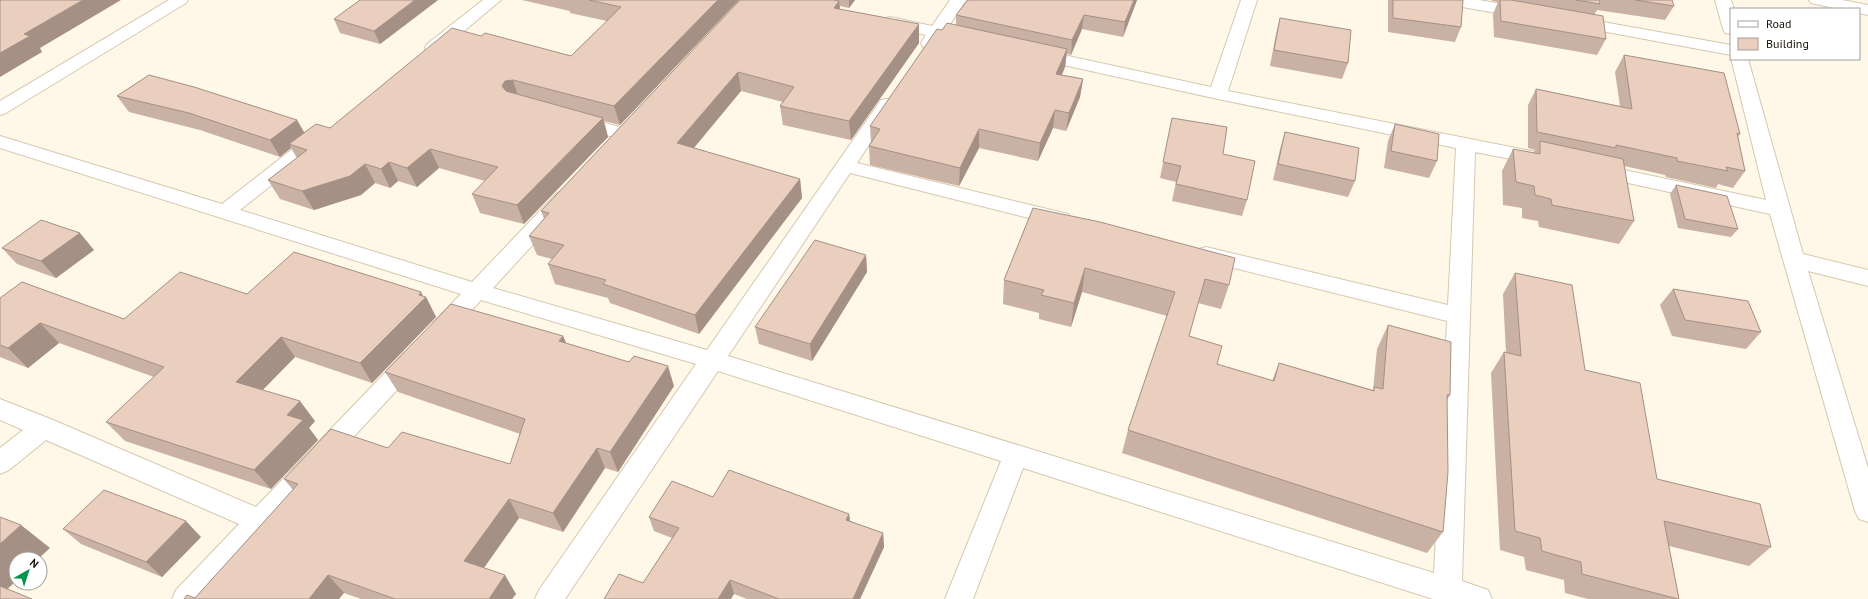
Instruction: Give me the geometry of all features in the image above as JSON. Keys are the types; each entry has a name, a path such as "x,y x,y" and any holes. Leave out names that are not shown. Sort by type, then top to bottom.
{"street":[{"path":"421,57 493,0"},
{"path":"919,57 958,0"},
{"path":"1218,94 1249,0"},
{"path":"1450,0 1471,2 1540,16"},
{"path":"1723,0 1730,25"},
{"path":"1817,0 1858,8"},
{"path":"0,109 175,1"},
{"path":"876,20 982,42"},
{"path":"1562,20 1730,50"},
{"path":"1020,50 1218,94 1558,162"},
{"path":"1739,60 1779,209 1868,511"},
{"path":"549,599 897,89"},
{"path":"557,116 624,134"},
{"path":"607,152 640,118"},
{"path":"226,212 336,124"},
{"path":"0,142 476,291 712,360 1447,594 1478,599"},
{"path":"1447,594 1466,143"},
{"path":"845,166 1078,223"},
{"path":"1580,167 1779,209"},
{"path":"186,599 580,181"},
{"path":"1187,249 1458,316"},
{"path":"1795,260 1868,278"},
{"path":"0,409 260,521"},
{"path":"0,463 44,427"},
{"path":"959,599 1015,456"}],"building":[{"path":"0,0 83,0 24,34 30,36 0,53"},
{"path":"360,0 415,0 374,31 334,19"},
{"path":"589,0 718,0 614,106 513,80 505,81 502,86 506,91 603,118 517,205 472,194 498,167 430,149 407,168 389,162 381,169 365,164 350,176 302,191 268,180 307,150 289,144 316,124 330,128 452,28 481,36 485,33 571,56 621,7"},
{"path":"740,0 834,0 839,1 834,8 919,24 849,121 780,106 794,87 738,72 677,143 800,179 695,315 603,284 606,280 548,264 564,245 529,236 549,213 541,211"},
{"path":"968,0 1134,0 1125,22 1084,15 1072,40 956,15"},
{"path":"1393,0 1463,0 1461,27 1393,18"},
{"path":"1500,0 1511,0 1603,16 1606,39 1501,21"},
{"path":"1576,0 1599,0 1600,4"},
{"path":"1635,0 1672,0 1674,6"},
{"path":"1280,18 1351,30 1348,63 1274,50"},
{"path":"947,23 1067,49 1056,74 1083,79 1069,113 1055,110 1040,143 979,129 960,168 869,146 880,129 870,126 937,29 942,30"},
{"path":"1624,55 1724,73 1740,134 1737,133 1745,171 1726,167 1728,171 1677,161 1677,158 1616,145 1616,148 1537,132 1536,89 1632,109"},
{"path":"149,75 194,87 297,120 270,140 189,113 117,96"},
{"path":"1172,118 1227,127 1223,154 1255,161 1247,200 1176,184 1181,166 1163,162"},
{"path":"1395,124 1439,134 1437,161 1391,151"},
{"path":"1285,132 1359,148 1355,181 1278,164"},
{"path":"1540,141 1623,159 1634,221 1552,205 1551,199 1535,195 1534,186 1516,182 1513,149 1540,154"},
{"path":"1676,185 1727,196 1738,229 1685,219"},
{"path":"1033,208 1100,222 1235,258 1229,285 1205,279 1189,336 1222,346 1217,364 1274,381 1279,363 1374,391 1374,387 1383,389 1388,325 1451,342 1450,395 1447,395 1448,472 1443,532 1128,430 1175,292 1085,268 1074,303 1041,295 1044,290 1004,280"},
{"path":"41,220 80,233 41,261 2,248"},
{"path":"815,240 866,255 810,344 755,327"},
{"path":"294,252 421,292 419,295 426,297 360,363 281,337 236,382 300,401 287,415 303,420 254,470 106,422 164,367 40,323 8,348 0,345 0,298 22,282 124,319 180,272 247,294"},
{"path":"1515,273 1572,285 1585,370 1640,383 1657,479 1760,504 1771,547 1664,521 1678,599 1582,574 1581,562 1542,551 1540,538 1515,531 1504,352 1521,356"},
{"path":"1673,289 1748,301 1761,332 1685,320"},
{"path":"451,304 563,336 559,341 629,362 634,356 668,366 610,452 597,448 553,513 509,499 464,561 505,575 489,599 395,599 328,575 309,599 184,599 187,595 195,598 298,484 284,479 331,429 388,448 402,432 510,464 525,419 385,372"},
{"path":"729,470 849,514 846,520 883,533 853,599 779,599 730,580 718,599 604,599 619,574 643,583 679,528 649,517 672,481 713,497"},
{"path":"104,490 186,521 146,562 63,529"},
{"path":"0,517 21,525 0,544"},
{"path":"0,586 8,589 8,591 12,591 32,599 0,599"}]}
